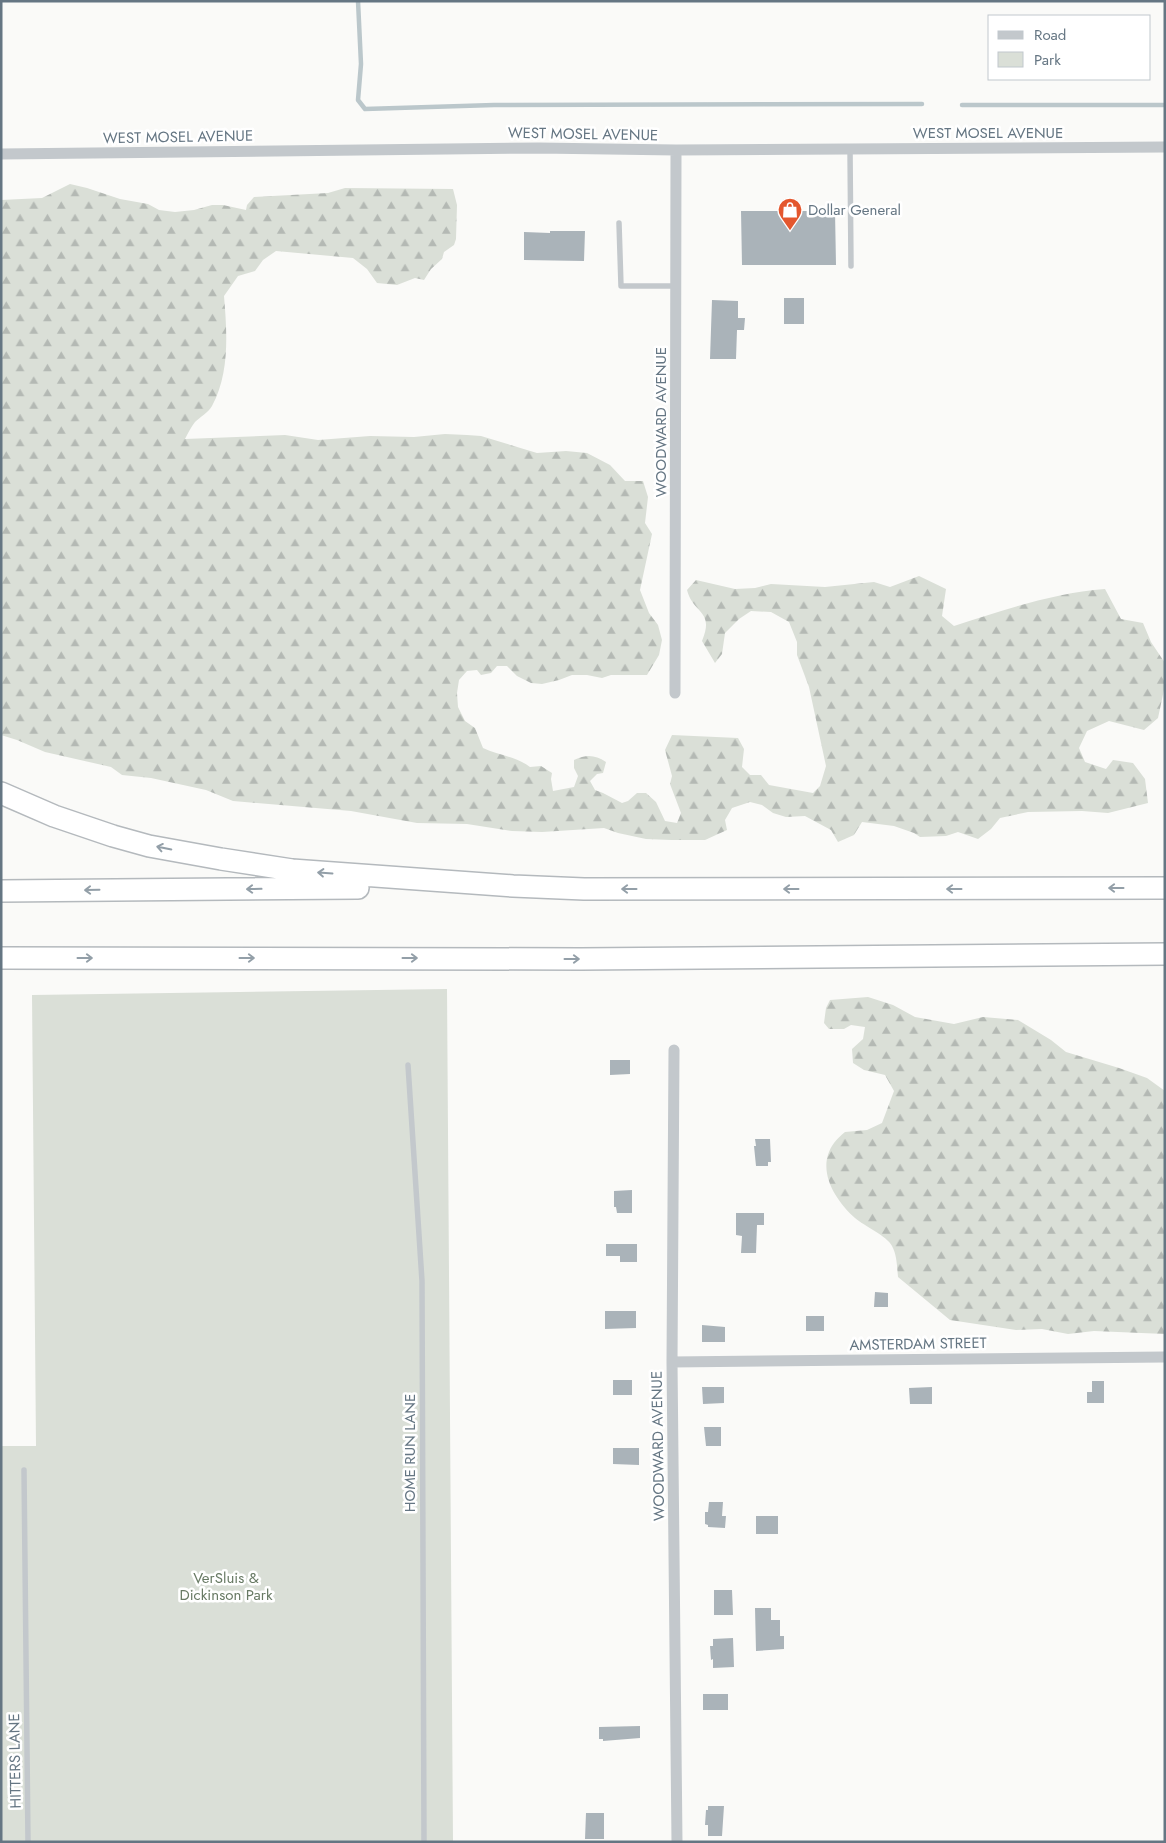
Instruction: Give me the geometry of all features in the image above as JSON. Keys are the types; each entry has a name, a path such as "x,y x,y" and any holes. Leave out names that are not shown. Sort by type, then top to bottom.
{"highway":[{"path":"1,793 54,816 149,846 292,870 513,886 584,889 1165,888"},
{"path":"1,891 513,886"},
{"path":"1,958 600,958 1165,954"},
{"path":"1,963 50,958"}],"street":[{"name":"WEST MOSEL AVENUE","path":"1,154 539,148 676,150 1165,147"},
{"name":"WOODWARD AVENUE","path":"676,150 676,693"},
{"name":"WOODWARD AVENUE","path":"674,1050 672,1362 677,1842"},
{"name":"AMSTERDAM STREET","path":"672,1362 1165,1357"}],"lane":[{"path":"850,149 851,266"},
{"path":"619,223 621,286 676,286"},
{"name":"HOME RUN LANE","path":"408,1065 422,1281 424,1842"},
{"name":"HITTERS LANE","path":"24,1470 28,1842"}],"green space":[{"path":"70,184 120,199 148,204 159,210 175,212 194,210 212,205 223,205 246,210 247,205 254,197 328,193 345,188 453,189 457,205 456,239 454,245 444,252 442,259 431,269 424,280 415,278 397,285 377,283 367,269 353,258 276,251 263,260 255,271 238,276 224,296 226,352 218,393 212,406 195,422 185,439 285,435 318,440 370,436 414,437 445,434 481,436 537,453 566,451 587,453 610,465 625,481 643,481 648,497 645,523 652,534 640,590 649,613 658,625 662,640 659,655 647,675 611,675 602,678 572,675 542,684 531,683 517,676 507,666 497,666 491,673 481,675 477,670 467,671 459,680 457,693 458,707 465,721 475,728 483,748 530,767 541,766 552,773 553,791 574,787 578,776 574,768 574,760 587,756 598,758 606,762 603,773 597,774 590,781 595,790 622,803 628,801 637,793 646,793 656,802 665,821 677,823 681,813 670,784 672,776 665,750 672,735 738,738 744,749 742,767 750,775 761,775 769,785 813,793 820,786 826,766 809,687 797,655 797,642 789,622 771,612 751,611 739,619 725,633 722,654 715,663 702,641 705,631 705,618 690,598 687,590 696,580 735,589 755,588 771,584 825,587 874,582 890,587 919,576 946,589 942,616 954,626 1048,598 1105,589 1121,619 1143,623 1151,642 1165,663 1165,685 1158,718 1144,730 1109,721 1087,731 1079,748 1085,762 1106,769 1113,760 1133,763 1145,779 1148,803 1108,813 1082,811 1028,812 1000,818 991,829 978,839 958,832 946,836 920,837 894,826 862,822 854,835 838,842 831,830 805,816 786,817 773,813 762,805 750,802 732,808 725,820 727,830 705,840 646,839 604,828 542,832 512,831 467,824 417,823 351,811 233,801 206,790 151,778 122,775 111,767 45,752 1,735 1,200 42,198"},
{"name":"VerSluis & Dickinson Park","path":"447,989 453,1842 1,1842 1,1446 36,1446 32,995"},
{"path":"868,997 893,1005 915,1017 954,1024 983,1017 1018,1020 1051,1040 1066,1052 1147,1078 1165,1091 1165,1334 1094,1331 1068,1334 1042,1329 1016,1330 950,1320 898,1277 896,1257 892,1246 848,1211 830,1184 827,1173 826,1163 835,1142 845,1132 867,1130 882,1123 894,1091 885,1075 864,1070 853,1063 852,1049 863,1039 865,1027 851,1025 844,1029 829,1029 824,1023 826,1008 830,1000"}],"building":[{"path":"741,211 835,211 836,265 742,265"},
{"path":"550,231 585,231 584,261 524,260 524,232 550,233"},
{"path":"784,298 804,298 804,324 784,324"},
{"path":"712,300 738,301 738,318 745,318 744,330 737,330 736,359 710,359"},
{"path":"610,1060 630,1060 630,1074 610,1075"},
{"path":"755,1139 770,1139 771,1162 768,1162 768,1166 756,1166"},
{"path":"632,1190 632,1213 617,1213 616,1207 614,1207 614,1191"},
{"path":"736,1213 764,1213 764,1225 757,1225 756,1253 741,1253 742,1236 736,1235"},
{"path":"606,1244 637,1244 637,1262 620,1262 620,1256 606,1256"},
{"path":"875,1292 888,1293 888,1307 874,1307"},
{"path":"605,1311 636,1311 636,1328 605,1329"},
{"path":"806,1316 824,1316 824,1331 806,1331"},
{"path":"702,1325 725,1327 725,1342 702,1342"},
{"path":"613,1380 632,1380 632,1395 613,1395"},
{"path":"1092,1381 1104,1381 1104,1403 1087,1403 1087,1392 1092,1392"},
{"path":"702,1387 724,1387 724,1403 703,1404"},
{"path":"932,1387 932,1404 910,1404 909,1388"},
{"path":"704,1427 721,1427 721,1446 706,1446"},
{"path":"613,1448 639,1448 639,1465 613,1464"},
{"path":"709,1502 723,1502 722,1516 726,1516 725,1528 708,1527 705,1524 705,1512 708,1512"},
{"path":"756,1516 778,1516 778,1534 756,1534"},
{"path":"714,1590 732,1590 733,1615 714,1615"},
{"path":"755,1608 771,1608 771,1620 780,1620 780,1636 784,1636 784,1649 756,1651"},
{"path":"733,1638 734,1667 713,1668 710,1646 713,1646 713,1639"},
{"path":"703,1694 728,1694 728,1710 703,1710"},
{"path":"640,1726 640,1738 603,1741 603,1739 599,1739 599,1727"},
{"path":"708,1806 724,1806 722,1836 708,1836 708,1825 705,1825"},
{"path":"586,1813 604,1813 604,1839 585,1839"}],"waterway":[{"path":"358,1 361,64 358,100 365,109 494,105 922,104"},
{"path":"962,105 1165,105"}],"place":[{"name":"Dollar General","path":"790,231"}]}
